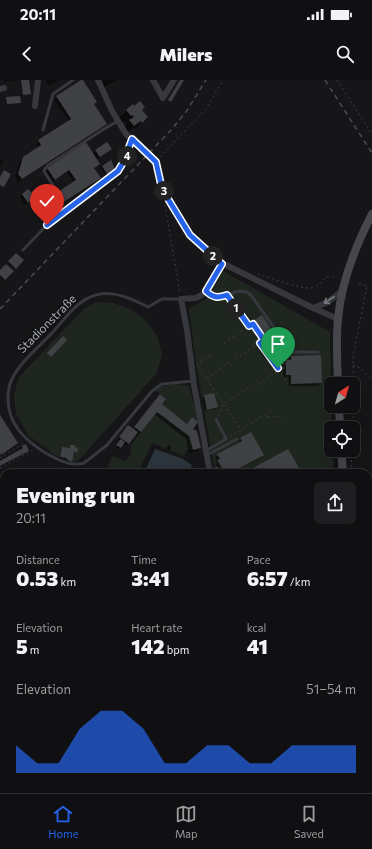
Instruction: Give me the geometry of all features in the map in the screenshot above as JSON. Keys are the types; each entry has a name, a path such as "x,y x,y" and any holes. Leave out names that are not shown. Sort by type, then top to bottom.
{"street":[{"path":"35,106 38,80"},
{"path":"98,80 112,111 126,134 156,162 162,189 190,235 222,264 338,319"},
{"path":"153,80 163,98 174,80"},
{"path":"338,377 338,319 344,290 356,249 372,214"},
{"path":"206,291 222,264"},
{"path":"313,308 328,302 344,290"},
{"name":"Stadionstraße","path":"181,299 196,298 206,291"},
{"path":"181,299 187,330 193,381 209,469"},
{"path":"342,457 343,469"}],"lane":[{"path":"43,130 53,94 73,80"},
{"path":"54,186 44,169 118,121"},
{"path":"23,250 47,225 99,187 118,171 124,161 132,139"},
{"path":"206,291 210,295 217,298 238,291 247,292 251,295 291,352 318,352"},
{"name":"Stadionstraße","path":"181,299 162,299 148,307 128,297 113,294 96,295 80,303 23,364 12,379 8,407 14,425 28,440 38,448 64,462 77,464 84,462 107,445 152,391 162,384 193,381"},
{"path":"206,453 226,439 216,419"},
{"path":"206,453 237,439"}],"path":[{"path":"156,162 206,109 223,80"},
{"path":"336,80 372,134"},
{"path":"164,202 181,299"},
{"path":"249,277 255,273 290,284 312,288 318,286 326,277 333,277"},
{"path":"353,421 353,365 367,286 358,283"},
{"path":"227,295 249,326"},
{"path":"224,343 253,324 264,340 236,359"},
{"path":"260,343 288,384"},
{"path":"254,387 278,369 285,368 285,360 290,350"},
{"path":"210,355 197,364 241,430"},
{"path":"206,378 231,361"},
{"path":"353,365 360,368 372,382"},
{"path":"216,419 224,404 249,387"},
{"path":"226,439 264,415 266,417 277,416 281,421"},
{"path":"0,458 28,440"},
{"path":"0,468 38,448"},
{"path":"351,457 352,469"},
{"path":"59,469 64,462"}],"shaded area":[{"path":"223,271 330,332 331,377 324,377 324,413 332,413 332,421 324,421 324,457 333,457 333,469 214,469 196,364 189,309 207,298"},
{"path":"97,302 113,303 128,308 145,319 157,336 162,354 157,373 78,461 73,462 56,456 29,436 16,414 14,395 19,377 84,309"},
{"path":"178,384 189,386 198,422 192,418 187,424 162,404 166,399 155,390 163,386"},
{"path":"157,412 189,436 193,450 187,450 184,456 170,450 171,446 168,445 167,449 152,443 140,469 107,469 112,456 126,461 131,453 131,445"},
{"path":"155,449 183,459 192,465 190,469 146,469"}],"building":[{"path":"21,80 29,80 31,94 23,95"},
{"path":"83,80 97,102 94,104 107,124 22,179 18,174 23,157 41,145 38,140 71,119 56,96"},
{"path":"180,80 184,80 171,102 168,100"},
{"path":"20,96 21,103 7,104 6,97"},
{"path":"140,101 145,107 142,110 148,117 142,123 141,121 134,126 129,120 134,117 132,115 131,116 126,110 133,104 134,106"},
{"path":"86,142 100,164 94,168 101,178 59,205 53,195 76,180 69,170 55,180 47,168"},
{"path":"107,142 112,149 100,157 95,150"},
{"path":"111,160 115,169 107,174 102,166"},
{"path":"4,170 11,174 4,187 0,185 0,177"},
{"path":"40,186 46,194 35,201 34,199 28,203 22,194 28,189 31,192"},
{"path":"16,253 24,260 16,269 8,261"},
{"path":"6,264 14,271 5,280 0,275 0,270"},
{"path":"262,315 273,332 264,339 252,322"},
{"path":"63,336 67,340 51,357 47,353"},
{"path":"321,355 322,383 291,384 291,375 286,375 286,360 291,360 291,356"},
{"path":"214,393 218,407 207,410 204,395"},
{"path":"160,394 166,399 162,404 187,424 192,417 198,422 193,429 197,431 201,448 193,450 189,436 157,412 141,432 134,427"},
{"path":"0,415 18,443 1,455 0,453"},
{"path":"128,425 138,432 129,444 119,437"},
{"path":"251,432 264,455 238,469 223,469 217,460 220,459 217,454 242,441 240,438"},
{"path":"121,439 125,442 121,448 116,445"},
{"path":"26,444 29,451 0,466 0,461 23,448 22,446"},
{"path":"70,445 75,445 75,447 78,448 77,453 74,452 72,462 67,460 67,458 60,457 62,447 70,448"},
{"path":"288,449 300,469 251,469"}],"railway":[{"path":"0,309 171,130 186,112 206,80"},
{"path":"325,80 372,153"}],"route":[{"path":"47,225 118,171 123,165 132,139 156,162 162,189 190,235 222,264 206,291 210,295 217,298 227,295 249,326 253,324 264,340 260,343 278,368"}]}
